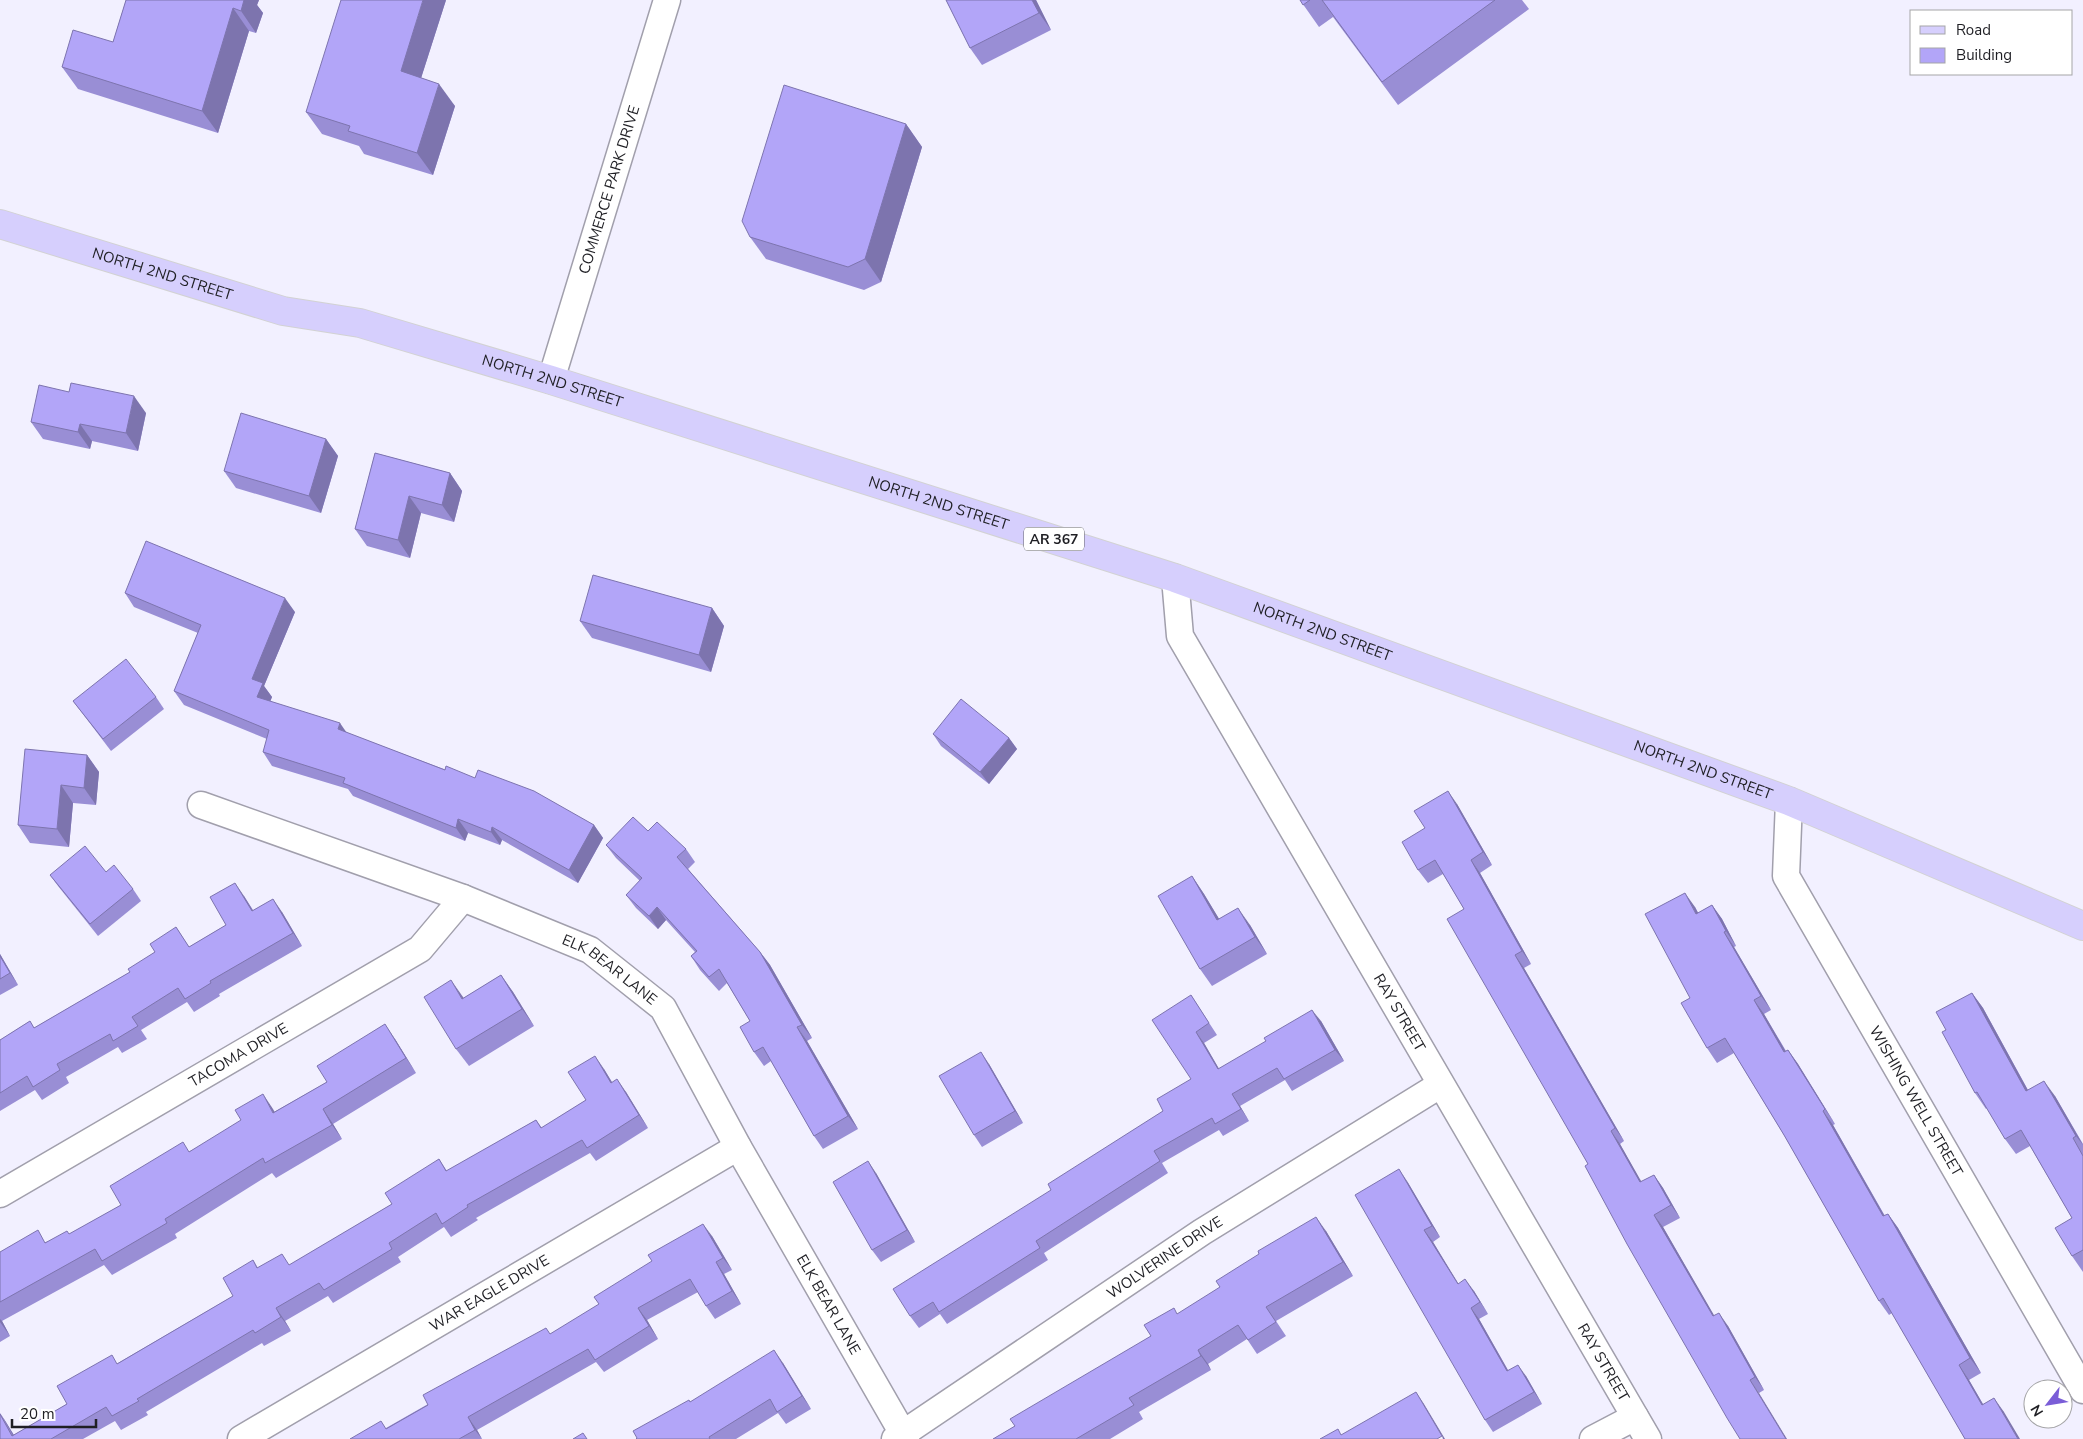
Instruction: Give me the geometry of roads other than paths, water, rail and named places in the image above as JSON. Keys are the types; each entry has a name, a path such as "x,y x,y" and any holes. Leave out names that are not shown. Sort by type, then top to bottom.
{"main road":[{"name":"NORTH 2ND STREET","path":"0,224 283,310 360,323 551,380 1175,578 1789,801 2083,926"}],"street":[{"name":"COMMERCE PARK DRIVE","path":"551,380 667,0"},
{"name":"RAY STREET","path":"1175,578 1180,636 1648,1439"},
{"name":"WISHING WELL STREET","path":"1789,801 1786,876 2083,1390"},
{"name":"ELK BEAR LANE","path":"201,806 463,898 590,950 662,1008 738,1147 902,1437"},
{"name":"TACOMA DRIVE","path":"0,1194 420,949 463,898"},
{"name":"WOLVERINE DRIVE","path":"902,1437 1202,1232 1440,1085"},
{"name":"WAR EAGLE DRIVE","path":"241,1439 738,1147"},
{"path":"1593,1439 1635,1416"}]}
